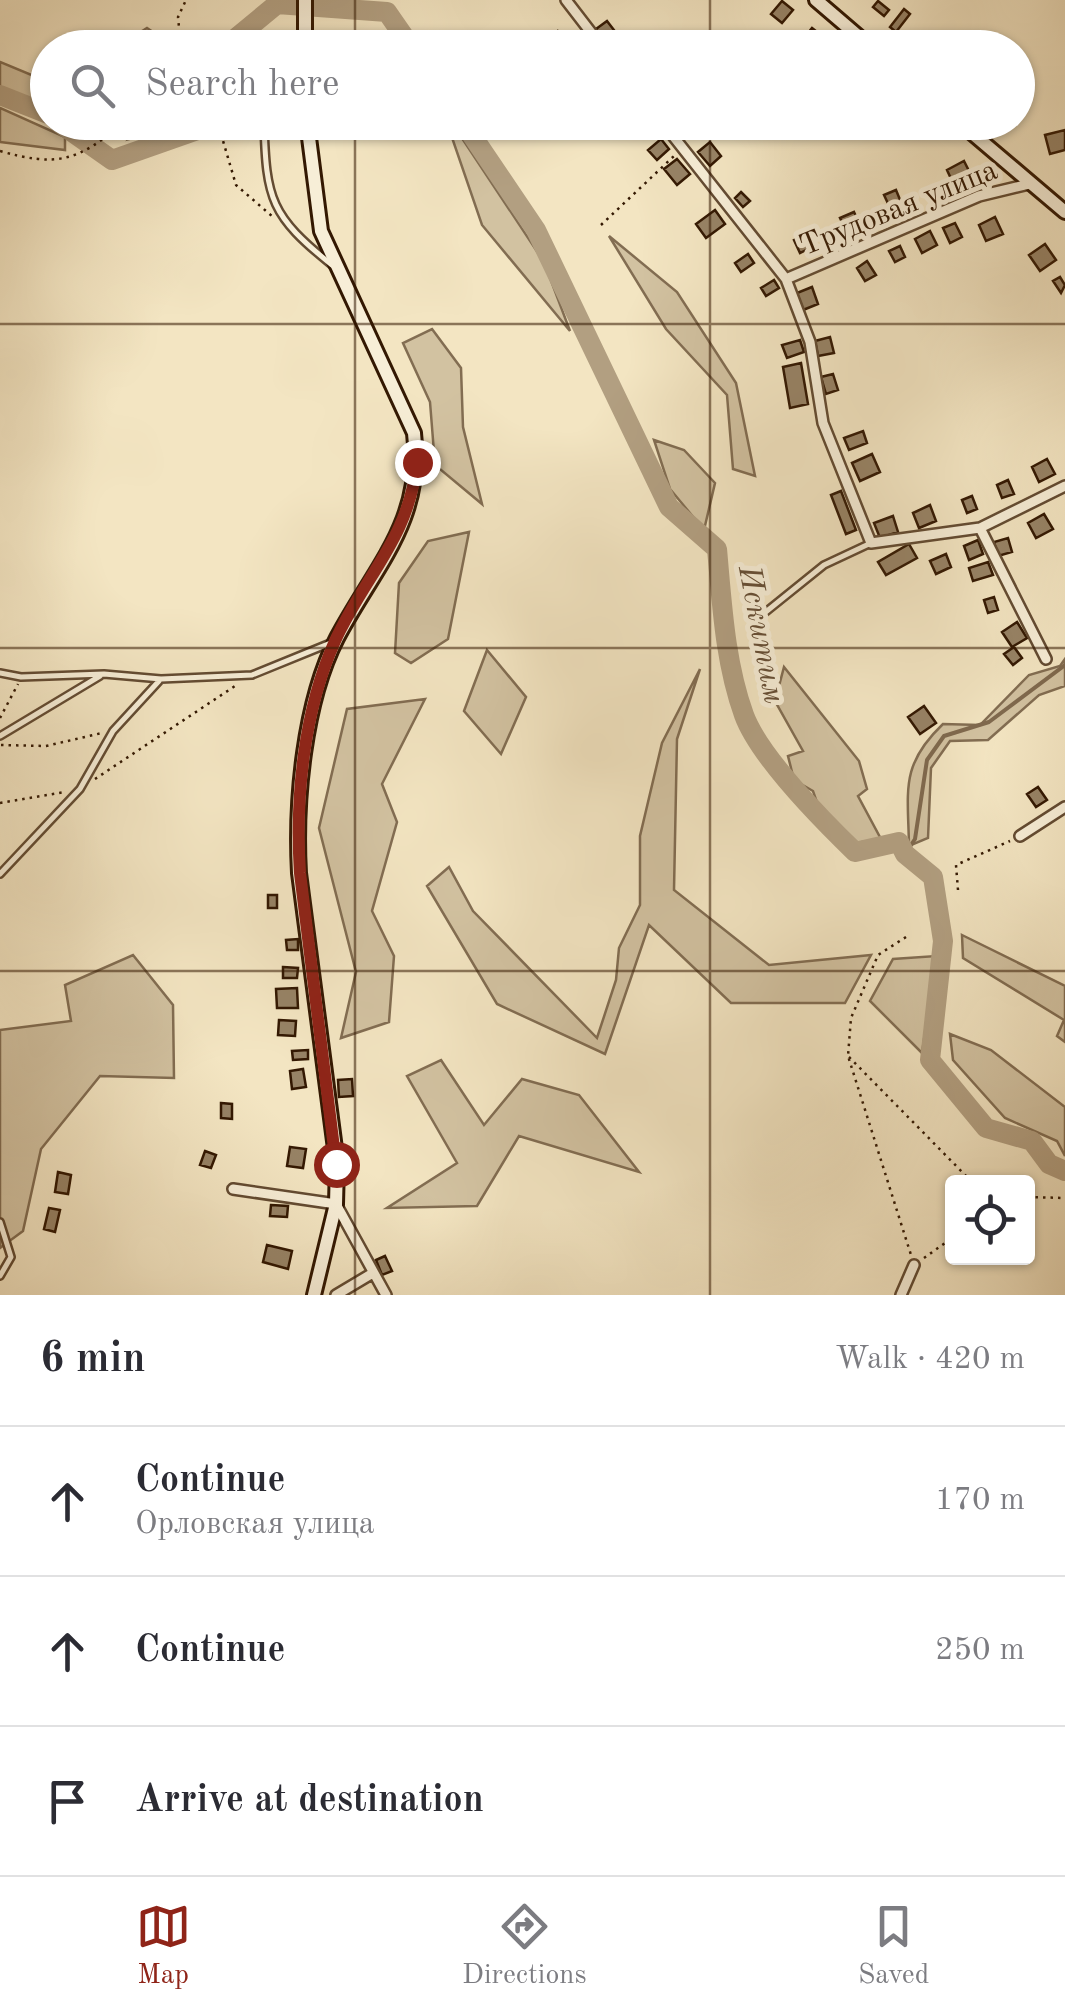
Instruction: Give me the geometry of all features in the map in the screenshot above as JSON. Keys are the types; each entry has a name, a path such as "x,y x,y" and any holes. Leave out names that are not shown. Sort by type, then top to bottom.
{"main road":[{"path":"305,0 305,30"},
{"path":"816,0 851,30"},
{"path":"310,140 321,231 334,267 414,433 417,462 414,492 402,528 336,640 313,712 302,775 297,827 300,873 330,1103 336,1204 314,1295"},
{"path":"979,140 1028,184 1062,203"}],"street":[{"path":"566,1 588,30"},
{"path":"677,140 786,279 810,342 823,423 871,542 980,528 1065,486"},
{"name":"Трудовая улица","path":"786,279 979,196 1028,184"},
{"path":"980,528 1046,659"},
{"path":"1020,836 1065,807"},
{"path":"233,1188 336,1204 386,1295"},
{"path":"902,1295 914,1265"},
{"path":"336,1295 374,1273"}],"lane":[{"path":"265,140 266,179 289,231 334,267"},
{"path":"752,623 824,566 871,542"},
{"path":"0,673 22,678 252,675 336,640"},
{"path":"0,736 104,674"},
{"path":"0,874 80,789 113,730 161,679"},
{"path":"0,1222 11,1257 0,1276"}],"path":[{"path":"179,30 178,17 186,0"},
{"path":"0,151 44,164 92,150 103,140"},
{"path":"223,140 236,185 289,231"},
{"path":"601,225 683,148"},
{"path":"0,803 80,789 252,675"},
{"path":"0,718 22,678"},
{"path":"0,745 46,746 113,730"},
{"path":"958,890 956,865 1020,836"},
{"path":"906,937 878,955 851,1018 848,1056 914,1265 945,1243"},
{"path":"848,1056 965,1175"},
{"path":"1035,1197 1065,1198"}],"shaded area":[{"path":"0,62 30,74 30,100 0,89"},
{"path":"0,108 30,121 30,140 65,140 65,150 0,142"},
{"path":"453,140 463,140 544,262 570,331 482,225"},
{"path":"609,236 677,292 736,383 755,476 733,469 727,395 666,329"},
{"path":"432,329 461,368 463,427 482,504 435,465 430,402 403,343"},
{"path":"654,440 684,450 715,483 704,530 670,489"},
{"path":"469,532 448,639 411,663 395,653 399,583 428,541"},
{"path":"487,650 526,697 501,754 464,711"},
{"path":"1065,659 1065,686 1039,695 988,740 950,741 931,768 928,838 909,846 909,779 919,752 929,739 943,724 980,725 1029,675 1060,666"},
{"path":"784,667 859,761 867,789 858,796 881,839 856,843 820,811 813,791 794,780 788,756 803,751 775,701"},
{"path":"700,669 677,739 674,890 769,965 871,955 845,1003 731,1003 649,925 605,1054 497,1004 427,886 449,867 473,911 597,1038 616,980 619,948 640,905 640,836 662,743"},
{"path":"425,699 382,784 397,822 372,911 394,956 389,1022 341,1038 356,972 319,828 347,709"},
{"path":"962,935 1065,986 1065,1042 1057,1036 1064,1020 963,958"},
{"path":"133,955 173,1005 174,1078 100,1076 41,1149 23,1231 0,1248 0,1030 71,1021 65,985"},
{"path":"936,956 922,1053 870,1001 893,959"},
{"path":"950,1034 991,1050 1065,1107 1065,1156 1057,1141 1005,1118 953,1060"},
{"path":"441,1060 484,1125 522,1079 579,1095 639,1172 519,1136 477,1206 387,1208 457,1163 407,1076"}],"building":[{"path":"782,1 793,10 782,23 771,14"},
{"path":"878,1 889,10 884,16 873,7"},
{"path":"904,9 910,14 898,30 890,27"},
{"path":"607,21 614,30 597,30"},
{"path":"1065,130 1065,150 1050,154 1045,135"},
{"path":"660,140 669,149 657,160 648,150"},
{"path":"710,142 721,156 710,166 698,152"},
{"path":"677,159 690,174 677,185 664,169"},
{"path":"964,161 972,177 954,185 947,170"},
{"path":"896,190 903,207 892,212 884,195"},
{"path":"741,192 750,201 743,207 735,198"},
{"path":"715,210 725,224 706,238 696,224"},
{"path":"854,212 861,227 847,233 840,218"},
{"path":"995,217 1003,234 986,241 979,225"},
{"path":"955,223 962,237 950,243 943,228"},
{"path":"930,231 937,245 922,253 915,239"},
{"path":"802,236 808,249 800,253 794,240"},
{"path":"1045,244 1056,260 1040,271 1029,255"},
{"path":"900,246 905,257 895,262 889,251"},
{"path":"748,254 754,263 741,272 735,263"},
{"path":"867,261 876,275 865,281 857,268"},
{"path":"1060,277 1065,285 1061,293 1053,281"},
{"path":"774,280 779,288 766,296 761,288"},
{"path":"812,287 818,304 803,310 797,293"},
{"path":"830,337 834,353 818,356 815,341"},
{"path":"800,340 804,352 787,358 782,345"},
{"path":"801,363 808,404 790,408 783,367"},
{"path":"833,374 838,390 826,394 821,377"},
{"path":"863,431 867,443 849,450 844,438"},
{"path":"872,454 880,472 860,481 852,463"},
{"path":"1047,459 1055,474 1039,482 1032,467"},
{"path":"1008,480 1014,494 1002,498 997,485"},
{"path":"841,491 856,530 846,534 831,495"},
{"path":"972,496 977,509 967,513 962,500"},
{"path":"930,505 936,521 919,528 913,513"},
{"path":"1044,514 1053,529 1036,538 1028,523"},
{"path":"893,516 898,532 880,538 874,523"},
{"path":"1008,538 1012,552 998,556 994,542"},
{"path":"978,540 983,554 969,560 964,546"},
{"path":"909,544 917,558 886,575 878,562"},
{"path":"946,554 951,567 936,574 930,561"},
{"path":"988,562 993,575 973,581 969,568"},
{"path":"994,597 998,610 988,613 984,600"},
{"path":"1017,622 1027,638 1012,647 1002,632"},
{"path":"1014,647 1022,658 1013,665 1004,654"},
{"path":"924,706 936,723 920,734 908,717"},
{"path":"1038,787 1047,800 1036,807 1027,794"},
{"path":"268,895 277,895 277,908 268,908"},
{"path":"298,939 298,950 287,950 286,940"},
{"path":"283,967 298,968 297,978 283,978"},
{"path":"297,988 298,1008 277,1008 276,989"},
{"path":"279,1020 296,1021 295,1036 278,1035"},
{"path":"308,1050 308,1059 293,1060 292,1051"},
{"path":"303,1069 306,1087 292,1089 290,1071"},
{"path":"352,1079 353,1096 339,1097 338,1080"},
{"path":"221,1103 232,1104 232,1119 221,1118"},
{"path":"290,1147 306,1149 303,1168 287,1166"},
{"path":"205,1151 216,1155 211,1168 200,1165"},
{"path":"346,1152 353,1152 355,1168 347,1168"},
{"path":"58,1172 71,1175 68,1194 55,1192"},
{"path":"271,1205 288,1206 287,1217 270,1216"},
{"path":"49,1208 60,1210 55,1232 44,1229"},
{"path":"267,1245 292,1251 288,1269 263,1262"},
{"path":"385,1256 392,1271 382,1275 376,1260"}],"waterway":[{"name":"Искитим","path":"246,30 277,4 387,12 400,30"},
{"name":"Искитим","path":"0,95 30,107"},
{"name":"Искитим","path":"84,140 112,160 169,140"},
{"name":"Искитим","path":"475,140 536,230 669,507 717,549 728,654 744,715 763,749 855,852 899,842 905,854 933,877 943,941 930,1060 986,1128 1032,1141 1049,1164 1065,1171"},
{"path":"905,854 915,839 927,760 944,736 989,722 1065,665"}],"route":[{"path":"336,1164 300,873 297,827 302,775 313,712 336,640 402,528 414,492 417,462"}]}
